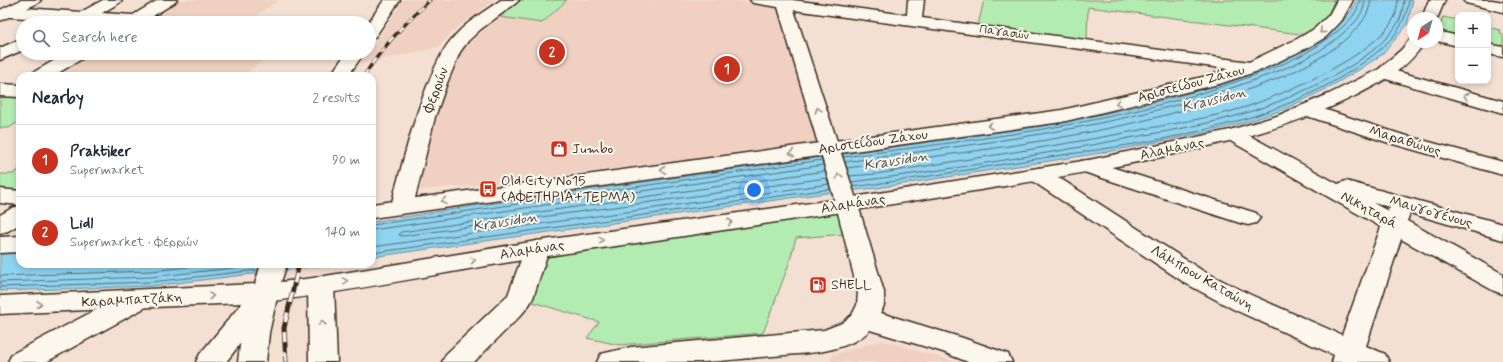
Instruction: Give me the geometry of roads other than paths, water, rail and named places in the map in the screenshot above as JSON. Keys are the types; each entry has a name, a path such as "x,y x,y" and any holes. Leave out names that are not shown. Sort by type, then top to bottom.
{"street":[{"path":"7,9 33,0"},
{"path":"77,16 114,0"},
{"path":"142,16 169,0"},
{"path":"376,24 392,0"},
{"name":"Φερρών","path":"402,206 423,126 440,75 455,45 467,32 511,0"},
{"path":"914,21 916,0"},
{"name":"Αριστείδου Ζάχου","path":"376,209 1062,116 1206,82 1250,67 1303,43 1320,33 1336,17 1345,0"},
{"path":"1432,12 1437,0"},
{"path":"1471,0 1503,7"},
{"path":"611,362 640,356 742,355 834,337 852,330 865,318 870,307 871,292 830,148 771,1"},
{"name":"Παγασών","path":"771,1 1250,67"},
{"path":"7,9 58,16"},
{"path":"1443,37 1455,40"},
{"path":"0,55 16,46"},
{"name":"Αλαμάνας","path":"269,279 321,285 537,249 847,205 1089,166 1234,135 1266,126 1308,110 1384,73 1412,48"},
{"path":"1491,50 1503,52"},
{"path":"47,72 67,60"},
{"path":"342,72 350,60"},
{"path":"1384,73 1503,107"},
{"name":"Μαραθώνος","path":"1308,110 1393,138 1503,169"},
{"name":"Νικηταρά","path":"1234,135 1312,179 1398,214 1503,285"},
{"path":"1089,166 1248,218"},
{"name":"Λάμπρου Κατσώνη","path":"1038,175 1194,277 1348,357 1375,362"},
{"path":"0,196 16,198"},
{"path":"1348,357 1398,214"},
{"name":"Μαυγογένους","path":"1398,214 1503,232"},
{"path":"0,226 16,216"},
{"path":"0,245 16,244"},
{"path":"456,362 512,308 520,298 537,249"},
{"path":"196,362 216,356 269,279"},
{"path":"252,362 255,333 269,279"},
{"name":"Καραμπατζάκη","path":"0,305 137,300 269,279"},
{"path":"321,285 324,362"},
{"path":"22,362 137,300"},
{"path":"865,318 960,347 998,362"}],"water":[{"name":"Kravsidon","path":"1357,0 1413,0 1410,12 1407,12 1407,25 1383,54 1357,71 1328,88 1285,109 1250,121 1212,131 1107,152 877,188 826,193 376,256 376,221 474,206 1043,126 1167,99 1216,85 1264,68 1305,49 1338,26"},
{"path":"16,250 16,268 303,268 152,286 0,291 0,251"}],"railway":[{"path":"376,58 394,36 430,0"},
{"path":"367,72 375,60"},
{"path":"286,362 284,328 298,268"}],"place":[{"name":"Lidl","path":"552,52"},
{"name":"Praktiker","path":"727,69"},
{"name":"Jumbo","path":"559,149"},
{"name":"Old City Νο15 (ΑΦΕΤΗΡΙΑ+ΤΕΡΜΑ)","path":"488,189"},
{"name":"SHELL","path":"818,285"}]}
